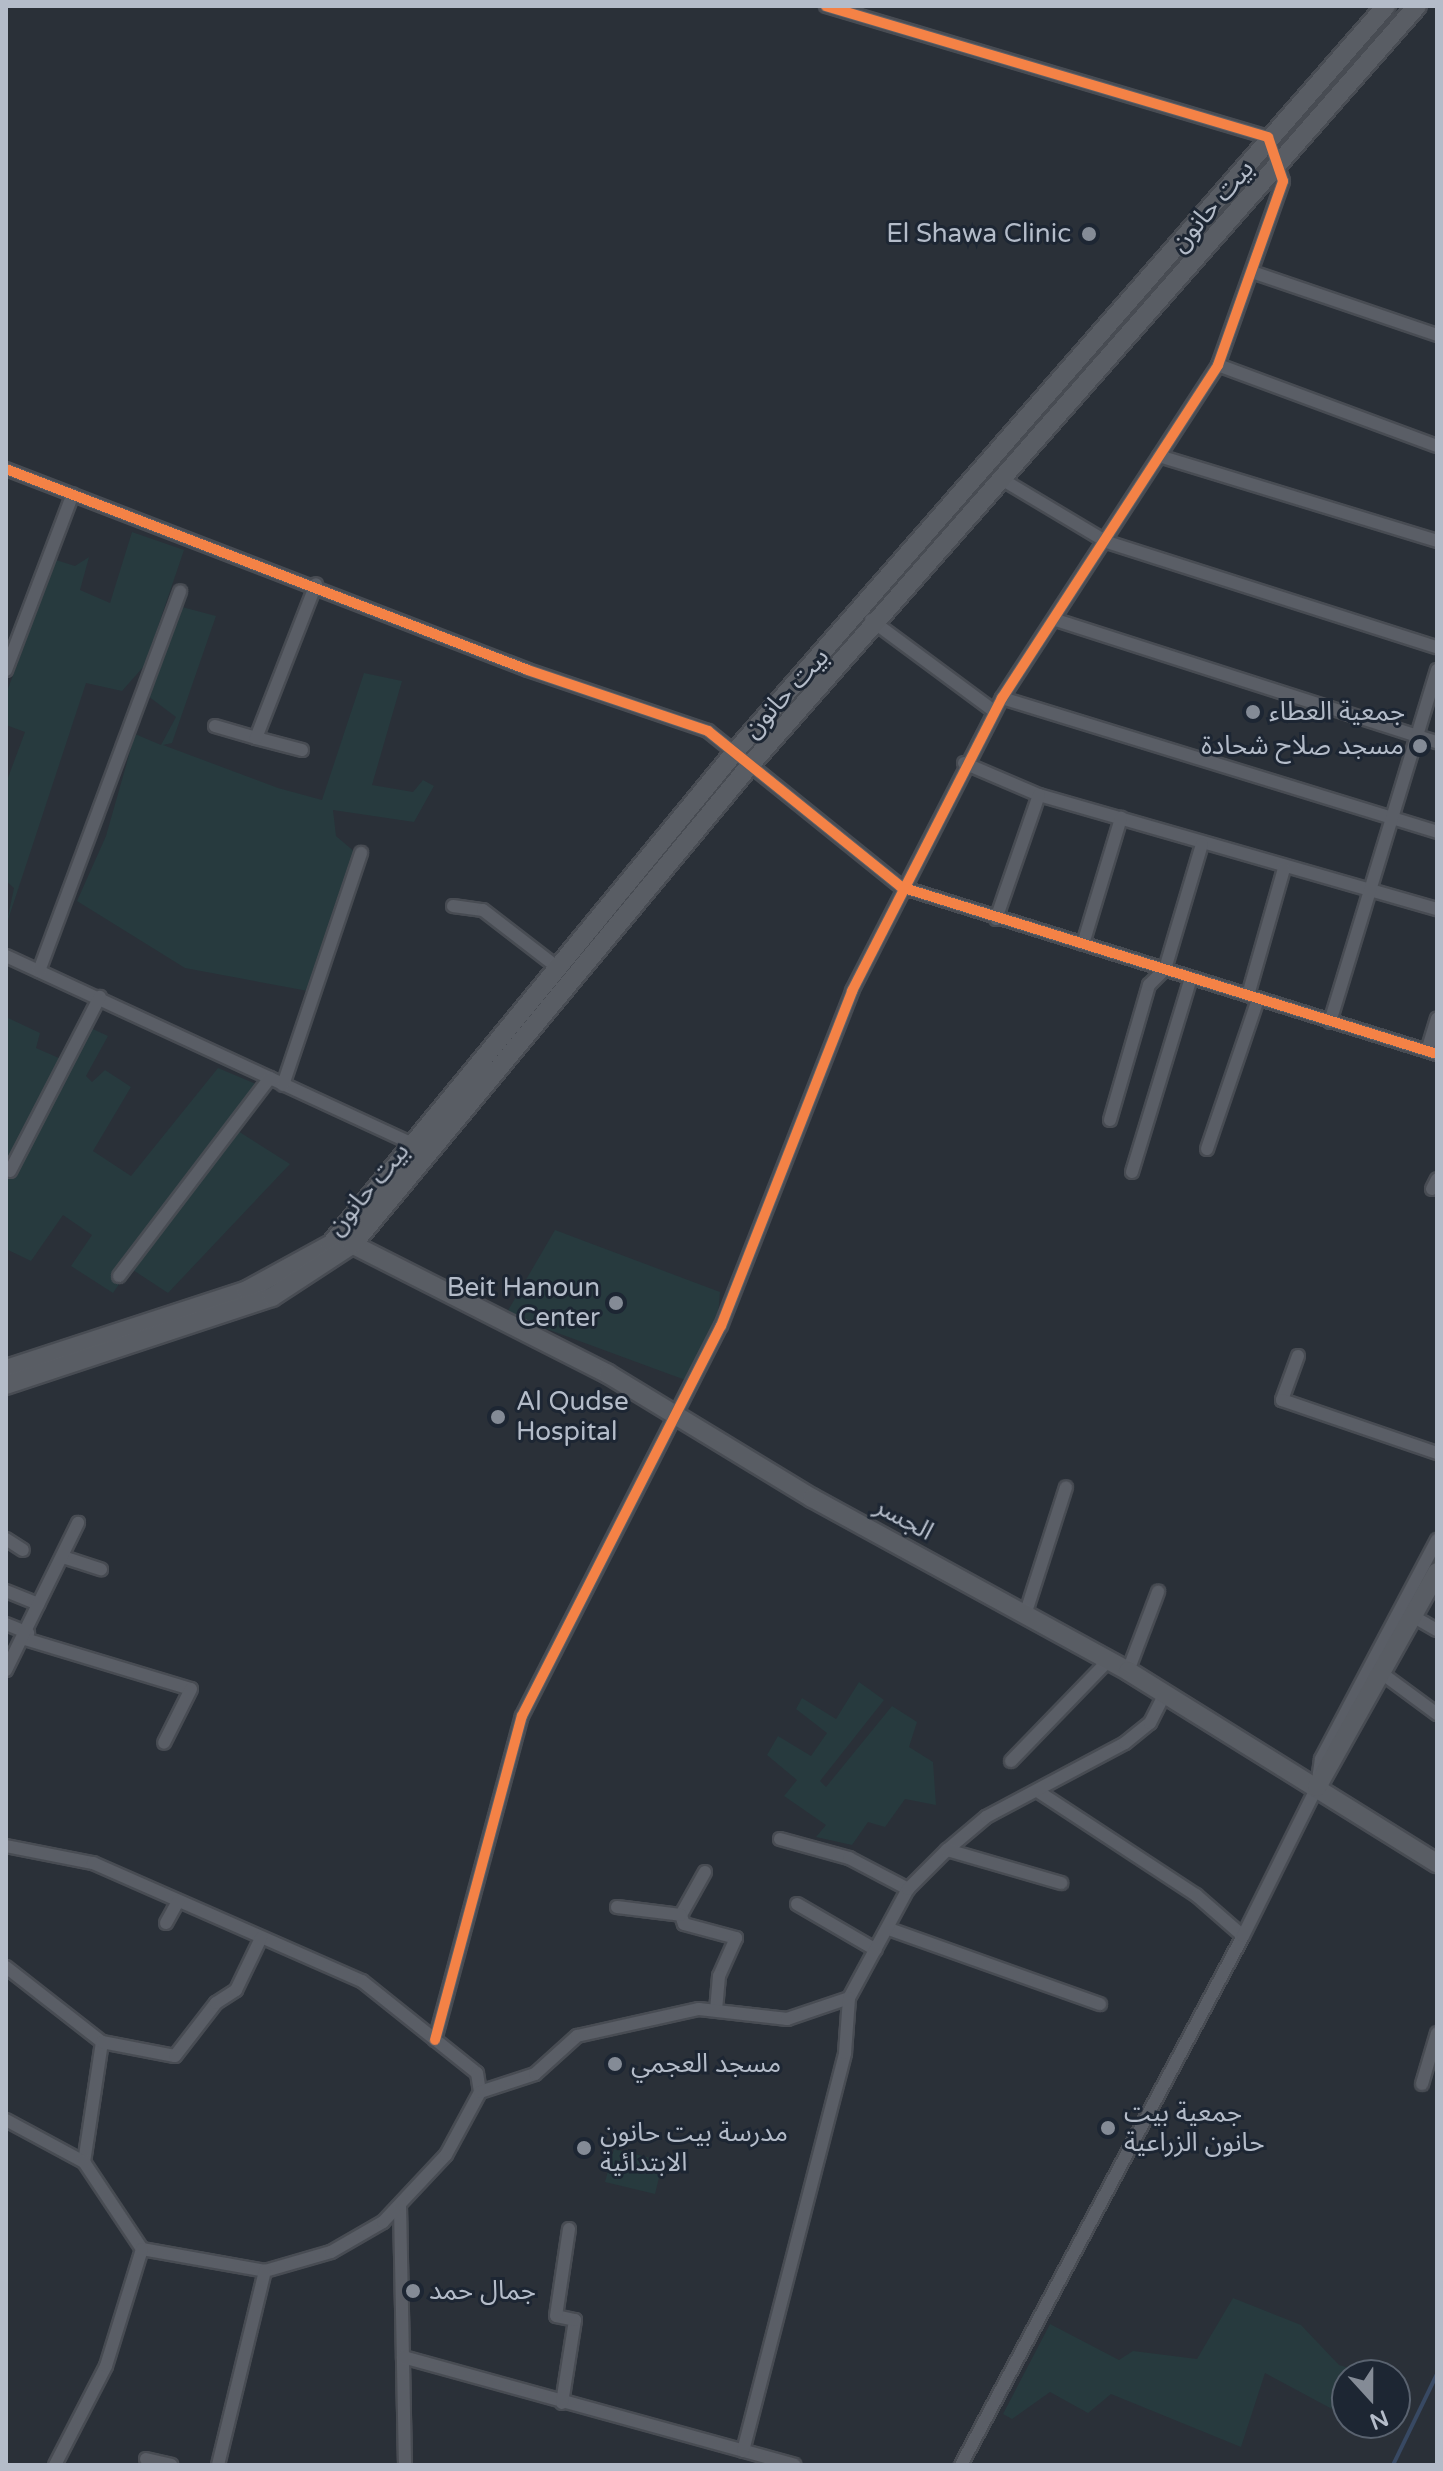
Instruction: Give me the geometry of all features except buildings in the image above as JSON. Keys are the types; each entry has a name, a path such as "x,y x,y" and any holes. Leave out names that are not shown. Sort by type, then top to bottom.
{"main road":[{"name":"بيت حانون","path":"6,1369 247,1290 345,1241 411,1143 735,752 1268,137 1386,6"},
{"name":"بيت حانون","path":"6,1385 260,1302 345,1241 751,764 951,541 1417,6"},
{"name":"الجسر","path":"345,1241 677,1415 1128,1671 1437,1863"},
{"path":"1317,1787 1406,1613 1437,1572"}],"street":[{"path":"435,2040 522,1716 721,1326 802,1106 901,887 994,711 1107,542 1159,456 1186,404 1218,365 1255,273 1283,181 1268,137 826,6"},
{"path":"1255,273 1437,335"},
{"path":"1218,365 1437,446"},
{"path":"1159,456 1437,541"},
{"path":"6,469 316,584 528,670 708,731 901,887 1432,1052 1437,1019"},
{"path":"1003,480 1107,542 1437,647"},
{"path":"7,667 73,494"},
{"path":"931,526 951,541"},
{"path":"256,738 316,584"},
{"path":"39,971 180,591"},
{"path":"858,610 994,711"},
{"path":"1056,620 1437,742"},
{"path":"1330,1022 1437,670"},
{"path":"1002,698 1437,832"},
{"path":"215,726 302,750"},
{"path":"964,763 1039,795 1284,869 1437,909"},
{"path":"996,919 1039,795"},
{"path":"1083,944 1121,818"},
{"path":"1110,1120 1149,985 1165,969 1202,844"},
{"path":"283,1085 361,853"},
{"path":"1207,1149 1253,997 1284,869"},
{"path":"453,906 483,910 558,968"},
{"path":"6,956 411,1143"},
{"path":"1132,1172 1191,978"},
{"path":"10,1171 100,997"},
{"path":"119,1276 270,1078"},
{"path":"1298,1356 1282,1400 1437,1453"},
{"path":"1025,1615 1066,1487"},
{"path":"6,1670 27,1636 78,1523"},
{"path":"6,1539 23,1550"},
{"path":"1437,1540 1406,1613 1437,1630"},
{"path":"63,1557 101,1569"},
{"path":"6,1591 39,1604"},
{"path":"1128,1671 1158,1592"},
{"path":"6,1624 27,1636 191,1689 164,1743"},
{"path":"1011,1761 1108,1661"},
{"path":"1377,1670 1437,1714"},
{"path":"743,2451 845,2053 849,1998 908,1889 986,1817 1039,1792 1125,1743 1150,1723 1165,1694"},
{"path":"961,2465 1243,1936 1317,1787"},
{"path":"1039,1792 1196,1895 1243,1936"},
{"path":"780,1839 849,1858 908,1889"},
{"path":"6,1846 93,1863 362,1981 477,2073 480,2092 465,2127 400,2206 331,2252 265,2271 142,2249 84,2162 6,2120"},
{"path":"947,1850 1061,1883"},
{"path":"705,1872 681,1915 684,1924 736,1938 719,1976 716,2009"},
{"path":"166,1923 178,1901"},
{"path":"797,1904 876,1950"},
{"path":"617,1907 681,1915"},
{"path":"889,1929 1100,2004"},
{"path":"6,1967 102,2042 175,2056 216,2003 236,1990 261,1938"},
{"path":"480,2092 535,2074 577,2036 716,2009 787,2019 849,1998"},
{"path":"1422,2084 1437,2033"},
{"path":"84,2162 102,2042"},
{"path":"400,2206 405,2465"},
{"path":"562,2403 575,2320 556,2316 569,2229"},
{"path":"55,2465 106,2366 142,2249"},
{"path":"218,2465 265,2271"},
{"path":"403,2357 794,2465"},
{"path":"146,2459 171,2465"}],"green space":[{"path":"132,532 184,550 145,665 122,691 86,683 6,926 14,888 6,881 6,783 25,732 6,725 6,694 56,560 75,566 89,557 80,590 110,603"},
{"path":"182,607 216,616 172,743 163,745 278,788 322,800 364,673 402,681 372,785 413,792 423,780 434,786 414,822 333,810 336,836 356,853 308,991 185,968 77,901 106,836 135,734 161,745 176,717 148,696"},
{"path":"6,1017 40,1033 36,1048 61,1059 82,1024 108,1036 86,1076 92,1082 105,1070 131,1087 93,1151 131,1176 218,1068 256,1084 227,1124 290,1164 168,1293 130,1268 113,1293 71,1266 92,1235 63,1215 31,1261 6,1249"},
{"name":"Beit Hanoun Center","path":"555,1230 720,1292 718,1316 688,1381 506,1314"},
{"path":"859,1682 884,1700 820,1781 826,1787 892,1706 917,1722 909,1747 933,1762 936,1805 905,1799 885,1827 868,1822 852,1845 816,1837 826,1825 784,1796 797,1780 767,1755 778,1736 811,1756 827,1733 796,1709 802,1698 836,1719"},
{"path":"614,2149 663,2161 655,2194 605,2182"},
{"path":"1233,2298 1301,2325 1333,2359 1331,2408 1265,2373 1241,2447 1111,2394 1088,2413 1050,2392 1012,2419 1003,2414 1050,2324 1119,2360 1133,2351 1197,2359"}],"waterway":[{"path":"1393,2465 1437,2374"}],"cycle path":[{"path":"435,2040 522,1716 721,1326 852,991 1002,698 1218,365 1283,181 1268,137 826,6"},
{"path":"6,469 528,670 708,731 901,887 1437,1054"}],"place":[{"name":"El Shawa Clinic","path":"1089,234"},
{"name":"جمعية العطاء","path":"1253,712"},
{"name":"مسجد صلاح شحادة","path":"1420,746"},
{"name":"Beit Hanoun Center","path":"616,1303"},
{"name":"Al Qudse Hospital","path":"498,1417"},
{"name":"مسجد العجمي","path":"615,2064"},
{"name":"جمعية بيت حانون الزراعية","path":"1108,2128"},
{"name":"مدرسة بيت حانون الابتدائية","path":"584,2148"},
{"name":"جمال حمد","path":"413,2291"}]}
